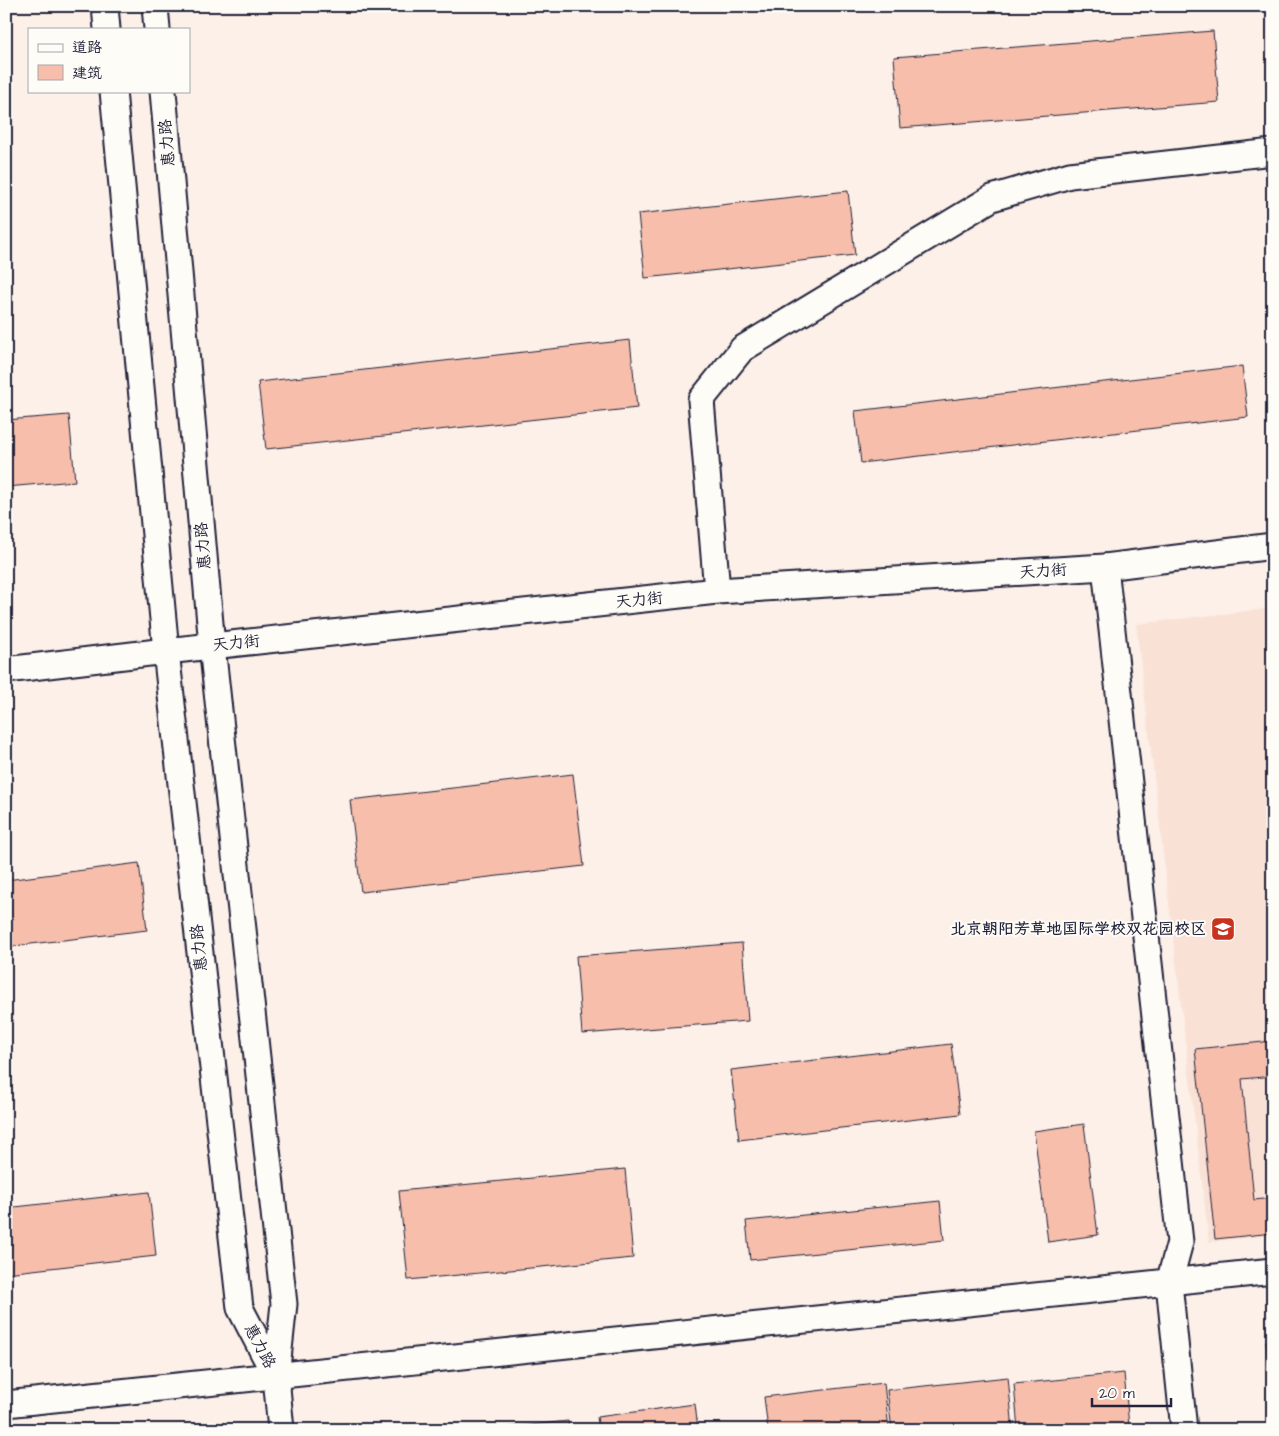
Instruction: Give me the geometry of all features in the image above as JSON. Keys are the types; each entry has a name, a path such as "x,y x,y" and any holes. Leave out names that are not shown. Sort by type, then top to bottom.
{"street":[{"path":"105,6 107,28"},
{"path":"155,6 157,28"},
{"name":"惠力路","path":"113,92 166,651 240,1308 276,1377"},
{"name":"惠力路","path":"163,92 212,646 284,1304 276,1377"},
{"path":"717,591 701,400 742,349 992,198 1070,175 1273,152"},
{"name":"天力街","path":"6,670 717,591 1105,567 1273,546"},
{"path":"1105,567 1180,1242 1169,1282 1184,1430"},
{"path":"6,1404 1273,1271"},
{"path":"276,1377 281,1430"}],"shaded area":[{"name":"北京朝阳芳草地国际学校双花园校区","path":"1273,608 1273,1235 1209,1242 1136,624"}],"building":[{"path":"1213,31 1219,102 900,128 894,57"},
{"path":"848,191 855,255 645,278 638,214"},
{"path":"630,340 637,408 266,449 258,382"},
{"path":"1242,366 1248,417 861,463 855,411"},
{"path":"69,415 75,481 6,487 6,420"},
{"path":"573,774 584,866 361,892 350,800"},
{"path":"139,863 147,930 6,947 6,880"},
{"path":"742,943 748,1021 582,1034 576,956"},
{"path":"1273,1041 1273,1076 1242,1079 1254,1200 1273,1198 1273,1233 1215,1239 1195,1049"},
{"path":"951,1044 960,1114 739,1140 731,1070"},
{"path":"1084,1124 1098,1235 1048,1242 1034,1131"},
{"path":"625,1169 633,1258 408,1280 399,1191"},
{"path":"149,1192 156,1256 6,1273 6,1208"},
{"path":"940,1201 944,1240 750,1260 746,1221"},
{"path":"1266,1341 1273,1341 1273,1403 1272,1403"},
{"path":"1124,1373 1129,1426 1088,1430 1018,1430 1014,1384"},
{"path":"1008,1377 1013,1430 892,1430 887,1390"},
{"path":"884,1383 889,1430 768,1430 764,1397"},
{"path":"695,1404 698,1430 599,1430 597,1417"},
{"path":"568,1421 569,1430 484,1430"}],"place":[{"name":"北京朝阳芳草地国际学校双花园校区","path":"1223,929"}]}
